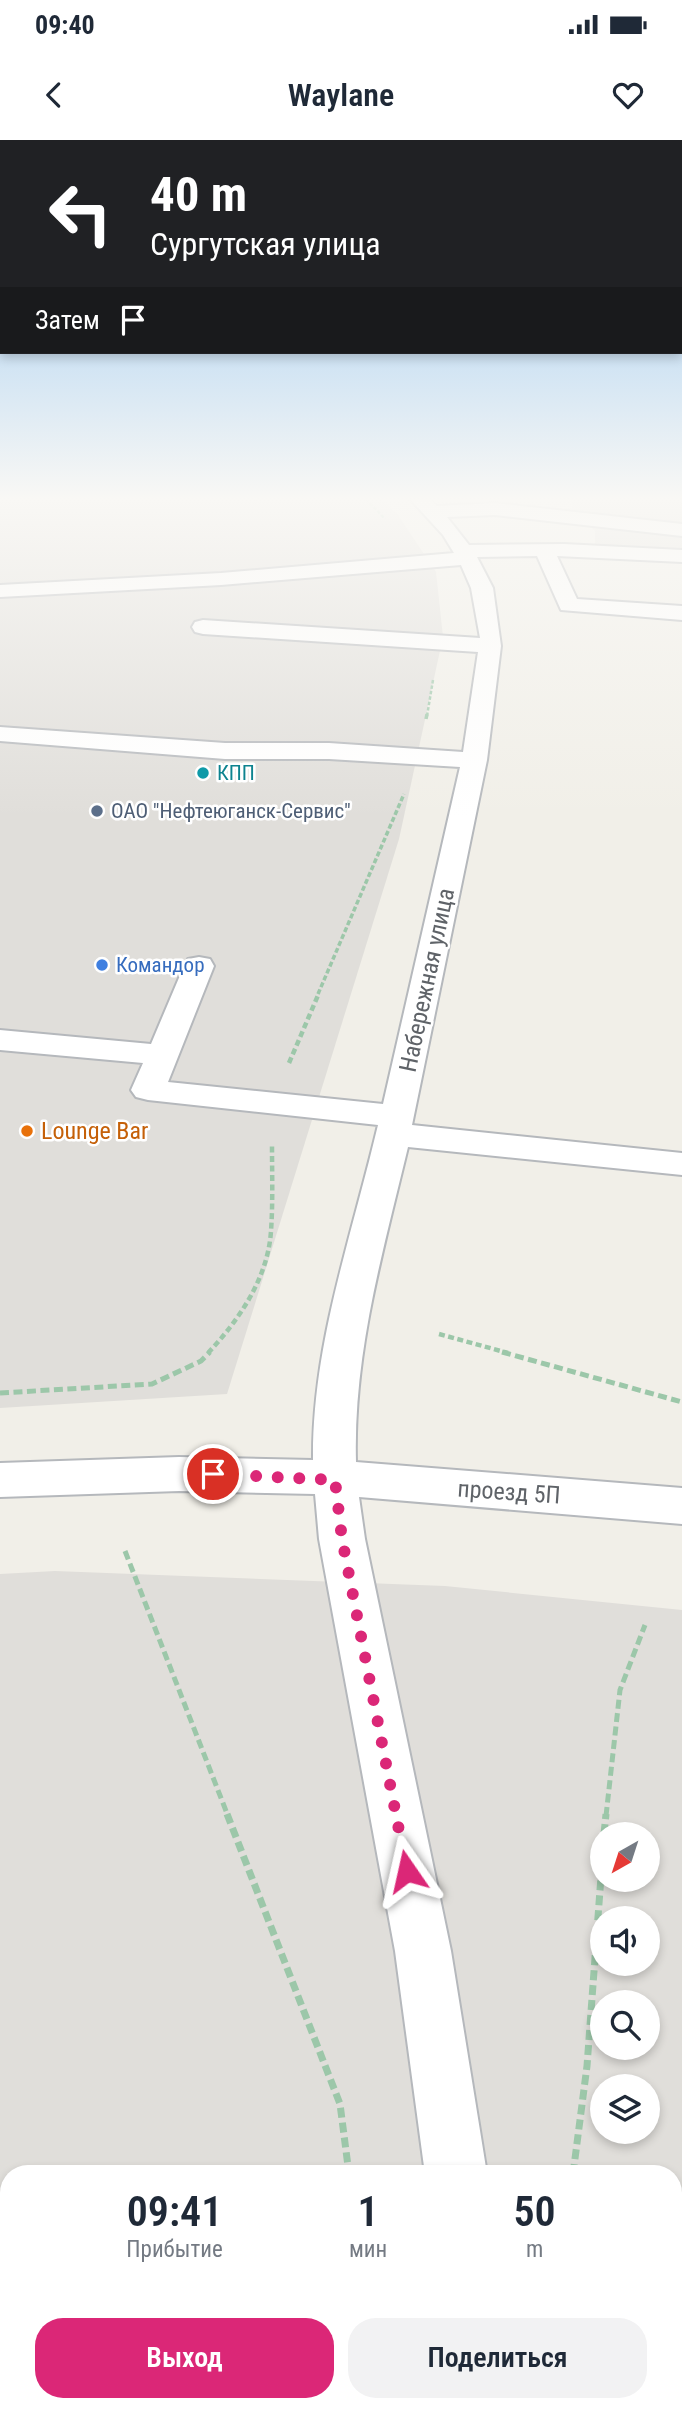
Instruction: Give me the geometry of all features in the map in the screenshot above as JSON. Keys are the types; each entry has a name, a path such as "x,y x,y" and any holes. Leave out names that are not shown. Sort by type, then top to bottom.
{"street":[{"name":"Набережная улица","path":"455,2165 423,1951 342,1539 335,1480 334,1426 343,1342 395,1125 474,760 490,646 484,605"},
{"path":"569,605 682,613"},
{"path":"203,627 490,646"},
{"path":"0,734 293,758 421,757 474,760"},
{"path":"199,967 148,1090 272,1103 395,1125 682,1164"},
{"path":"0,1040 162,1055"},
{"name":"проезд 5П","path":"0,1480 136,1474 239,1474 682,1506"}],"path":[{"path":"0,1393 152,1384 201,1362 230,1330 257,1285 271,1234 272,1103 421,757 439,642"},
{"path":"439,1334 682,1402"},
{"path":"125,1551 340,2104 348,2165"},
{"path":"605,1822 620,1690 645,1625"},
{"path":"574,2165 587,2066 600,1892"}],"shaded area":[{"path":"0,605 440,605 443,637 399,839 227,1394 0,1408"},
{"path":"55,1571 445,1586 682,1610 682,2165 0,2165 0,1574"}],"place":[{"name":"КПП","path":"203,773"},
{"name":"ОАО \"Нефтеюганск-Сервис\"","path":"97,811"},
{"name":"Командор","path":"102,965"},
{"name":"Lounge Bar","path":"27,1131"}],"route":[{"path":"213,1474 335,1480 342,1539 407,1871"}]}
